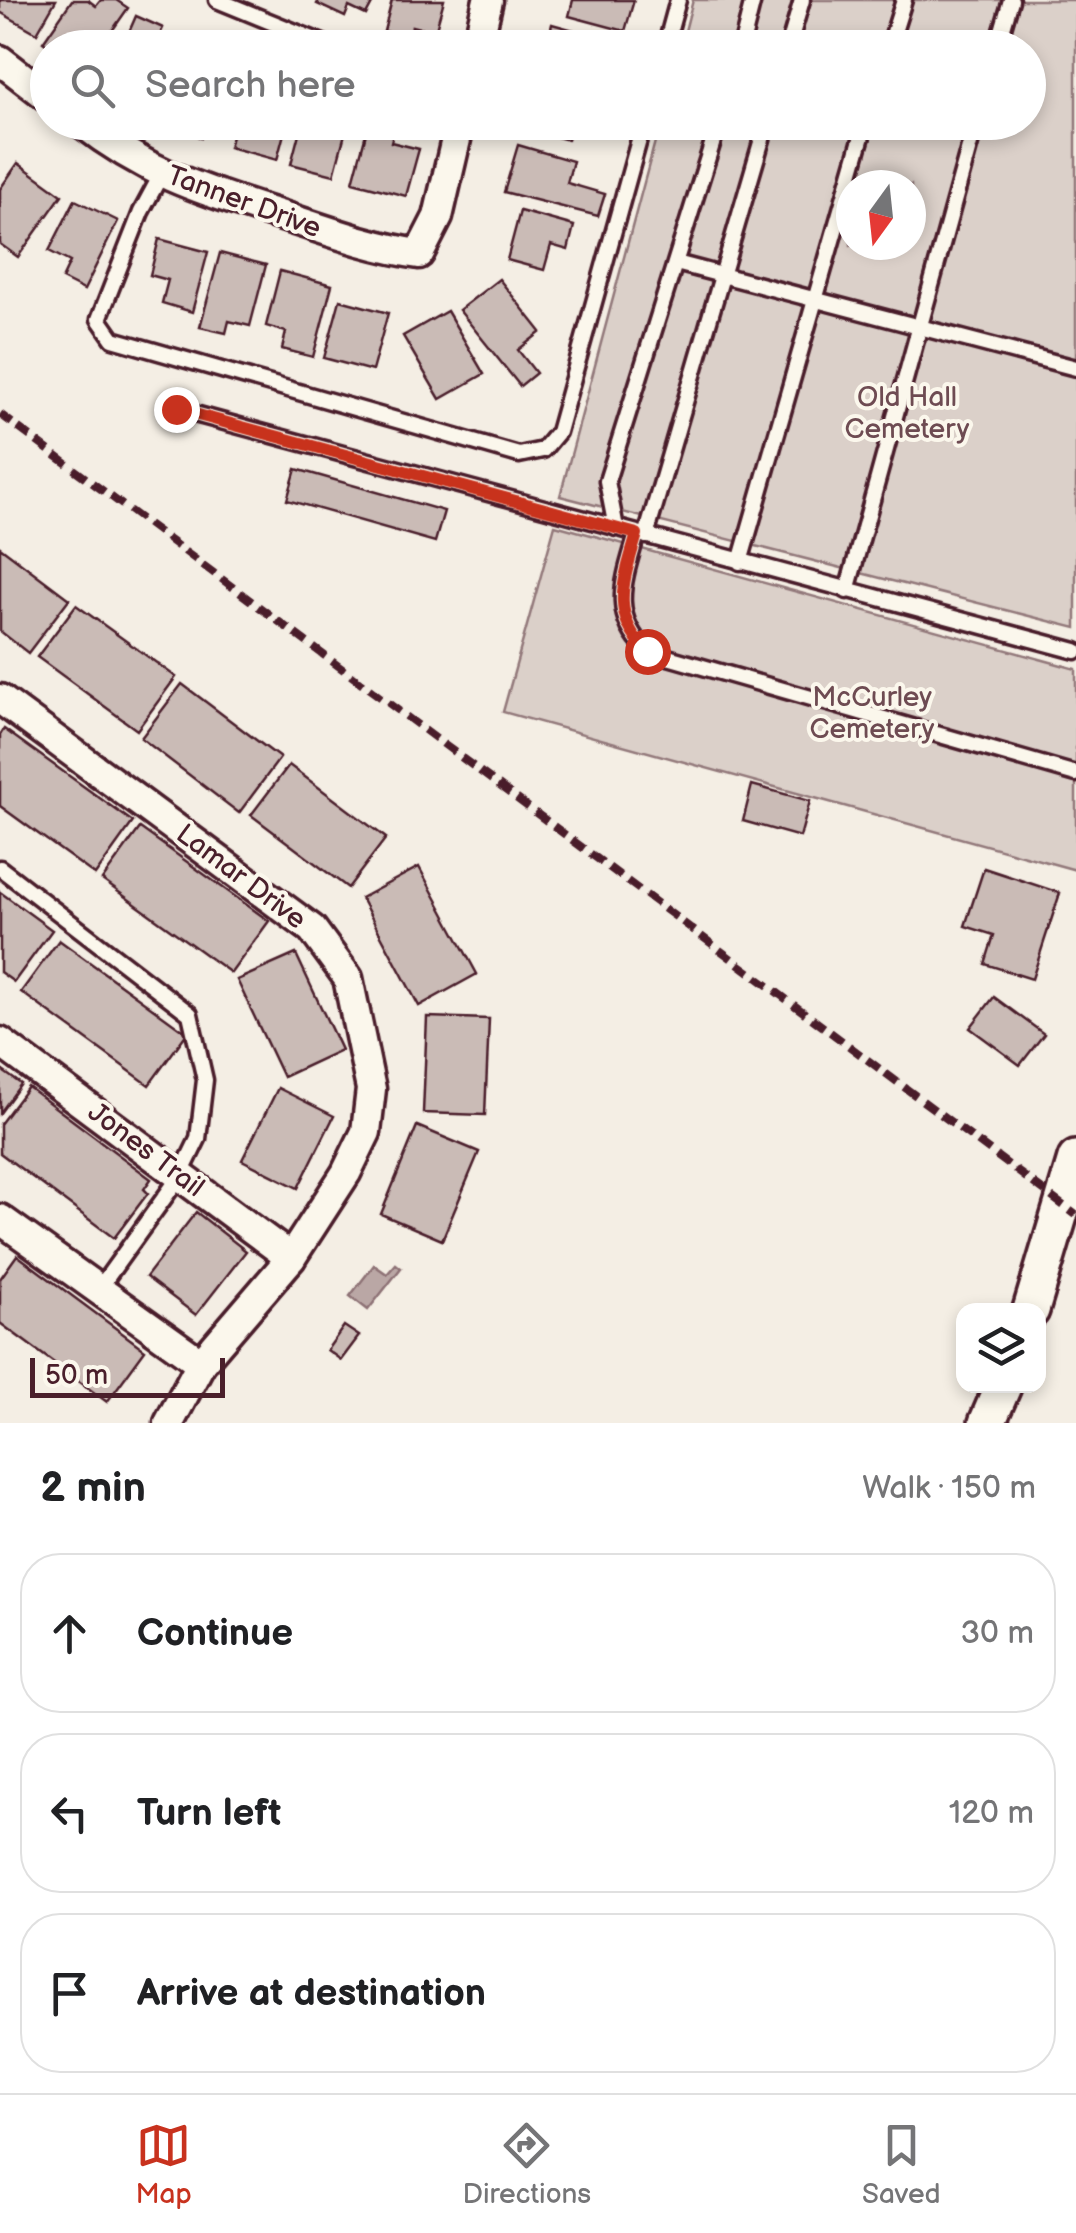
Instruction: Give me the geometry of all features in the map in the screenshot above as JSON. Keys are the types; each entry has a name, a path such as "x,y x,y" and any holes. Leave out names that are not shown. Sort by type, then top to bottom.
{"street":[{"path":"481,30 488,0"},
{"path":"0,60 30,83"},
{"name":"Tanner Drive","path":"103,140 188,187 366,246 419,254 438,216 456,140"},
{"name":"Lamar Drive","path":"0,699 312,928 348,978 371,1089 366,1132 346,1173 291,1258 201,1364 169,1423"},
{"name":"Jones Trail","path":"0,1042 291,1258"},
{"path":"1033,1303 1076,1159"},
{"path":"0,1218 201,1364"},
{"path":"987,1423 1000,1393"}],"lane":[{"path":"217,0 291,30"},
{"path":"670,30 678,0"},
{"path":"746,30 753,0"},
{"path":"793,30 802,0"},
{"path":"895,30 904,0"},
{"path":"1002,30 1010,0"},
{"path":"162,174 141,212 99,319 114,338 518,455 543,450 558,432 639,140"},
{"path":"616,528 607,481 714,140"},
{"path":"762,140 724,276 626,572 622,613 628,633 647,651 1076,774"},
{"path":"740,562 861,140"},
{"path":"848,591 971,140"},
{"path":"676,264 1076,368"},
{"path":"176,409 1076,651"},
{"path":"0,868 190,1014 206,1080 198,1139 180,1176 98,1290"}],"green space":[{"name":"Old Hall Cemetery","path":"693,0 1076,0 1076,628 560,496 655,140 1046,140 1046,30 685,30"},
{"name":"McCurley Cemetery","path":"555,525 1076,669 1076,870 503,712"}],"shaded area":[{"path":"396,1264 401,1268 368,1310 350,1296 374,1265 387,1274"}],"building":[{"path":"0,0 56,0 39,30 0,12"},
{"path":"72,0 88,0 96,6 101,0 116,0 128,8 113,30 51,30"},
{"path":"319,0 374,0 366,15 349,7 345,17 317,4"},
{"path":"392,0 444,0 436,30 412,26 411,30 384,30"},
{"path":"573,0 634,0 625,30 569,16"},
{"path":"136,16 163,28 162,30 130,30"},
{"path":"552,24 574,30 550,30"},
{"path":"231,140 282,140 277,160 229,147"},
{"path":"297,140 343,140 334,175 291,164"},
{"path":"364,140 392,140 419,149 406,196 353,182"},
{"path":"518,145 573,161 567,183 605,194 598,216 504,192"},
{"path":"18,163 62,195 18,257 0,244 0,189"},
{"path":"75,200 118,221 84,290 62,279 70,262 49,251"},
{"path":"520,211 574,226 568,250 551,245 544,270 507,260"},
{"path":"159,239 208,252 192,312 162,303 168,280 150,275"},
{"path":"220,253 266,265 250,326 229,321 226,333 200,327"},
{"path":"280,271 332,285 313,357 282,349 286,332 266,326"},
{"path":"499,279 541,332 518,350 536,373 520,386 459,310"},
{"path":"340,300 388,313 372,371 324,358"},
{"path":"447,311 484,374 440,399 403,336"},
{"path":"296,469 444,511 435,542 287,500"},
{"path":"0,547 69,599 28,653 0,631"},
{"path":"76,605 176,677 137,730 37,657"},
{"path":"182,684 280,758 239,813 141,738"},
{"path":"4,729 133,822 95,875 0,806 0,735"},
{"path":"289,765 386,838 348,888 251,815"},
{"path":"752,785 810,801 800,837 743,821"},
{"path":"140,828 269,921 231,973 102,880"},
{"path":"419,867 477,974 419,1006 361,898"},
{"path":"984,868 1060,893 1032,979 985,964 994,935 965,926"},
{"path":"0,892 52,930 14,982 0,972"},
{"path":"59,940 187,1033 149,1085 21,992"},
{"path":"296,954 341,1050 283,1077 237,980"},
{"path":"994,997 1044,1034 1020,1065 970,1028"},
{"path":"427,1017 489,1019 485,1115 423,1113"},
{"path":"0,1069 21,1084 0,1113"},
{"path":"28,1087 151,1179 144,1189 148,1193 114,1238 0,1153 0,1124"},
{"path":"278,1088 334,1116 298,1188 242,1160"},
{"path":"417,1126 479,1152 442,1240 381,1214"},
{"path":"196,1212 246,1251 196,1315 146,1277"},
{"path":"17,1255 145,1350 107,1402 0,1323 0,1279"},
{"path":"344,1326 359,1336 341,1360 327,1350"}],"railway":[{"path":"0,414 1076,1215"}],"route":[{"path":"176,409 637,534 626,572 622,613 628,633 647,651"}]}
